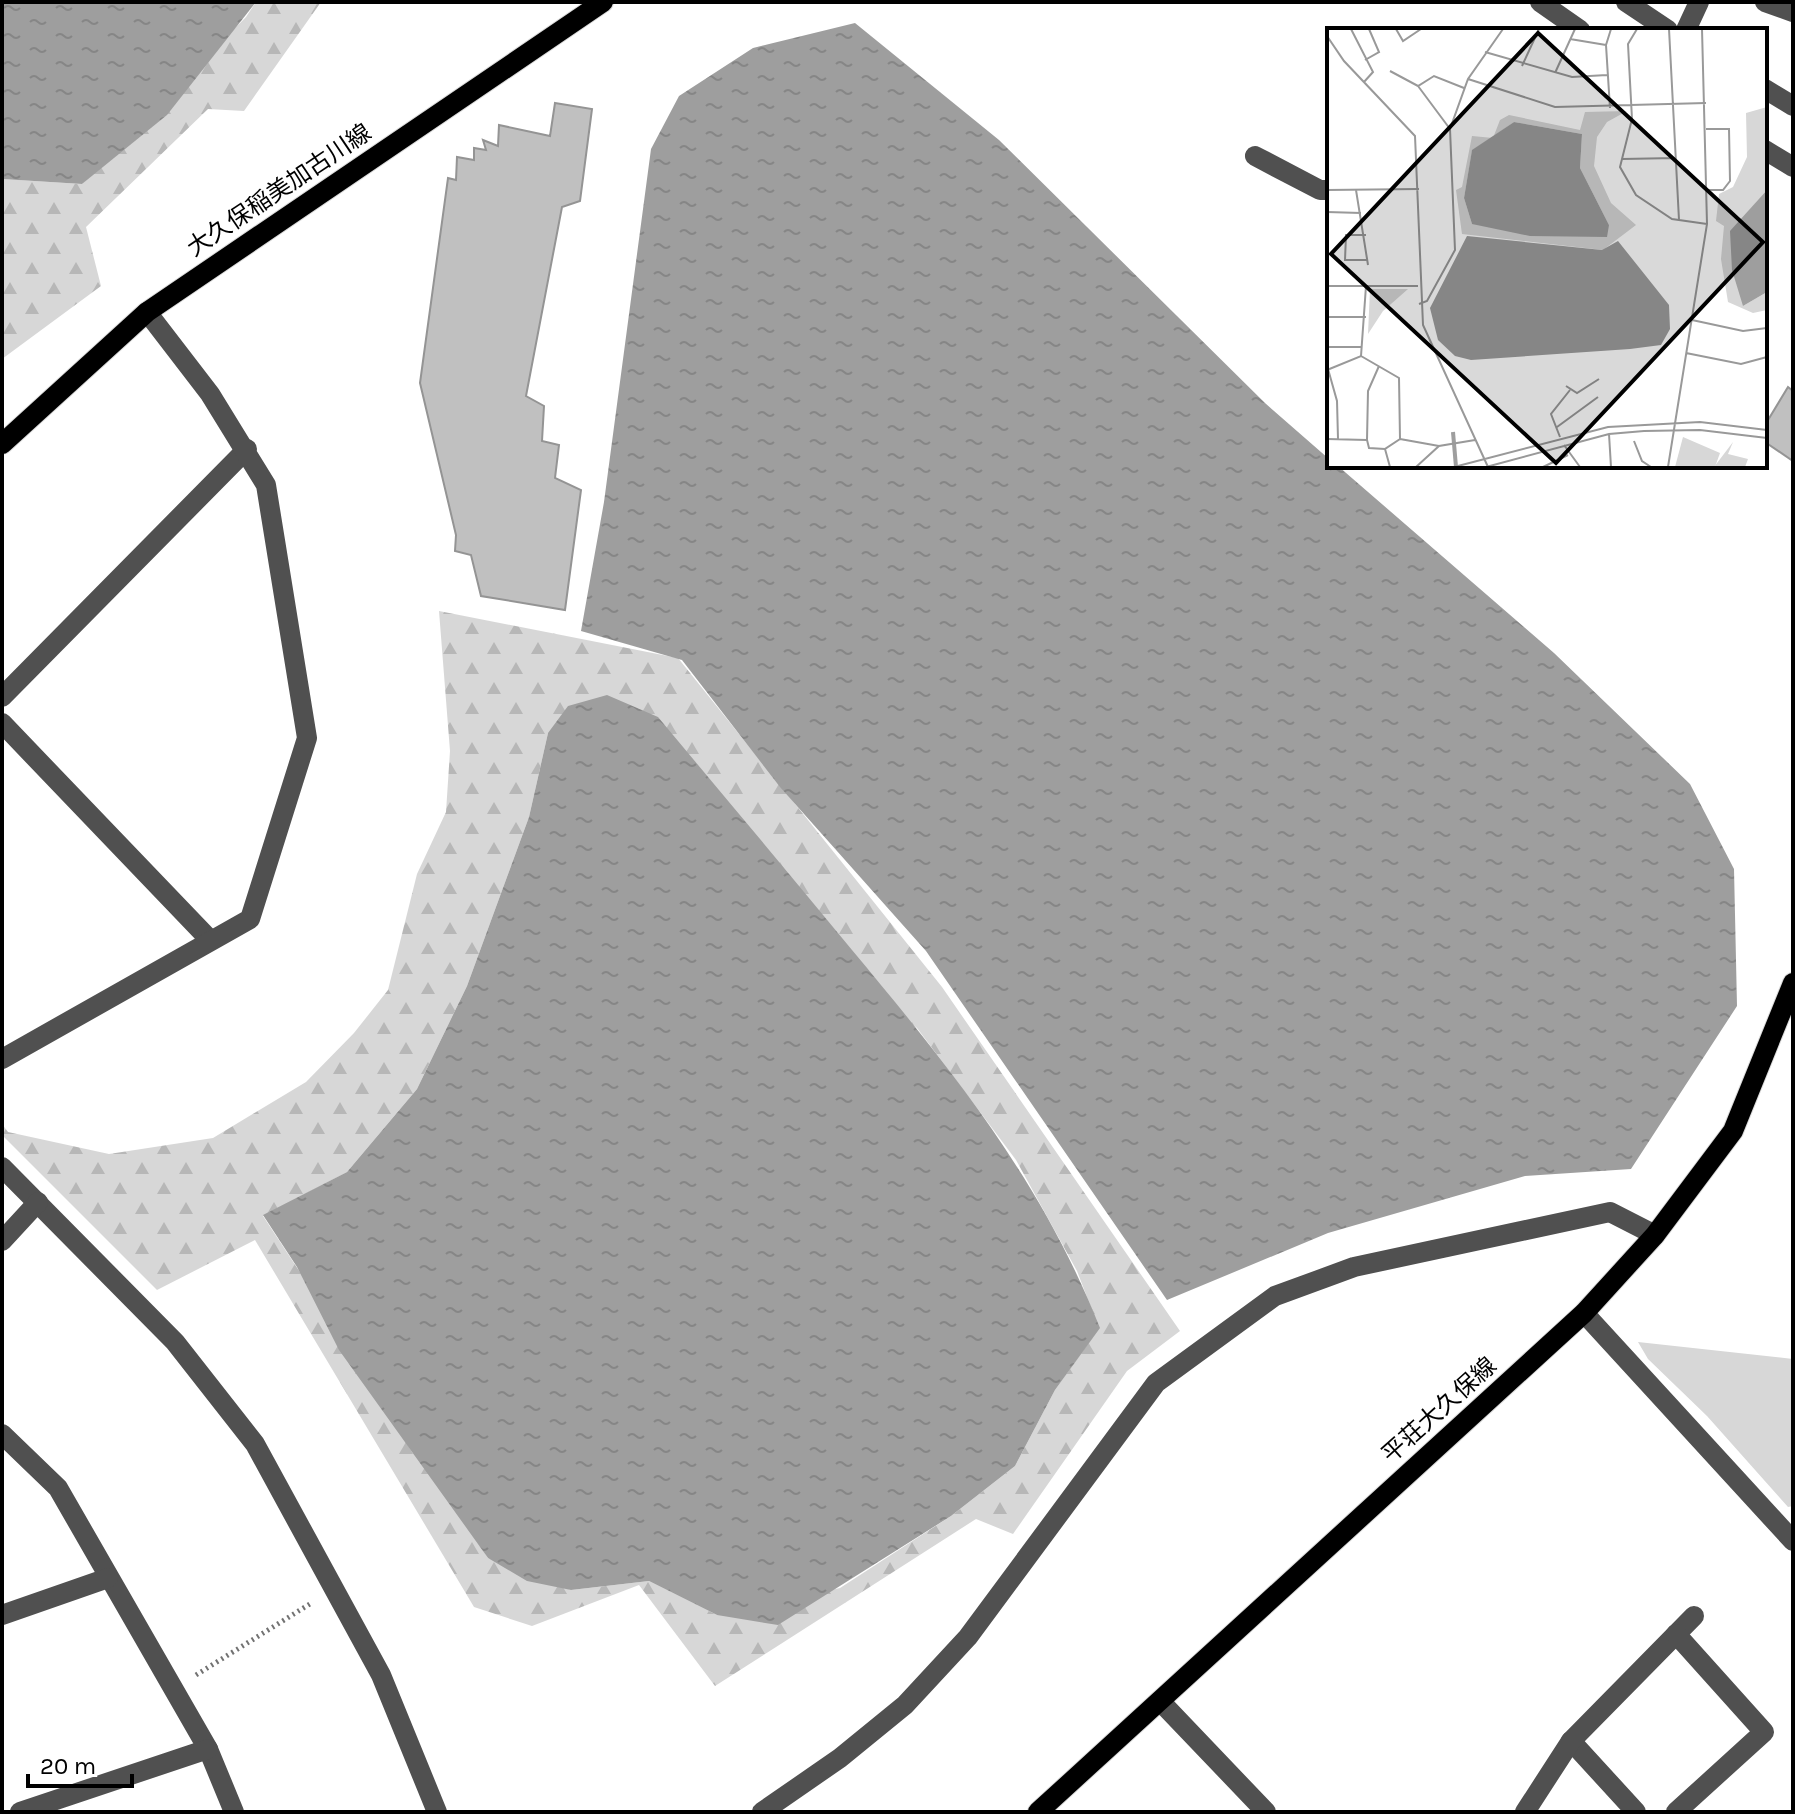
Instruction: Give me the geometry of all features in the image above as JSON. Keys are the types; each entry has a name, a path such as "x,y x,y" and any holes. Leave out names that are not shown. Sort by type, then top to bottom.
{"main road":[{"name":"大久保稲美加古川線","path":"2,444 147,312 603,2"},
{"name":"平荘大久保線","path":"1038,1812 1584,1313 1655,1235 1733,1131 1793,983"}],"street":[{"path":"1540,2 1577,28"},
{"path":"1626,2 1665,28"},
{"path":"1687,28 1699,2"},
{"path":"1765,2 1793,12"},
{"path":"1767,90 1793,106"},
{"path":"1767,151 1793,167"},
{"path":"1255,156 1320,190 1327,190"},
{"path":"2,1059 250,919 307,738 266,485 247,449 210,394 147,312"},
{"path":"2,697 247,449"},
{"path":"2,723 210,940"},
{"path":"2,1167 175,1342 255,1444 381,1675 437,1812"},
{"path":"2,1241 38,1202"},
{"path":"768,1811 905,1705 968,1637 1156,1383 1275,1296 1354,1267 1610,1212 1655,1235"},
{"path":"1584,1313 1793,1540"},
{"path":"2,1434 58,1488 208,1749 234,1812"},
{"path":"2,1615 108,1578"},
{"path":"1525,1812 1571,1741 1694,1616"},
{"path":"1676,1634 1764,1732 1676,1812"},
{"path":"1160,1701 1266,1812"},
{"path":"1571,1741 1636,1812"},
{"path":"20,1812 208,1749"}],"path":[{"path":"172,1691 335,1588"}],"green space":[{"path":"256,2 321,2 244,111 208,109 86,227 101,286 2,359 2,179 82,184 246,17"},
{"path":"439,611 678,658 942,987 1180,1331 1127,1371 1013,1534 976,1519 715,1686 639,1585 532,1626 474,1607 255,1240 157,1290 2,1135 2,1124 8,1132 109,1154 213,1138 306,1082 354,1033 388,990 417,874 446,812 450,751","holes":["548,733 917,1028 1016,1160 1077,1271 1099,1328 1055,1390 1015,1466 951,1516 840,1588 717,1615 649,1581 571,1590 488,1558 263,1216 347,1172 417,1089 467,986 529,817"]},
{"path":"1638,1342 1793,1359 1793,1506 1788,1507 1707,1416 1648,1359"}],"water":[{"path":"2,2 256,2 167,115 82,184 2,179"},
{"path":"855,23 999,140 1265,403 1327,457 1327,468 1340,468 1554,653 1690,784 1734,869 1737,1006 1631,1169 1525,1176 1328,1233 1167,1300 926,951 780,787 682,660 581,631 604,502 651,149 679,96 753,48"},
{"path":"607,695 658,717 925,1039 1022,1175 1077,1274 1100,1328 1055,1390 1015,1466 951,1516 778,1625 717,1615 649,1581 571,1590 527,1581 488,1558 339,1350 297,1267 263,1215 347,1172 417,1089 467,986 529,817 548,733 568,706"}],"building":[{"path":"555,103 592,109 580,201 562,207 526,396 544,406 542,441 559,445 555,478 581,490 565,610 481,596 471,555 455,551 456,535 420,383 448,178 456,180 457,157 474,160 474,148 486,150 483,140 498,146 499,125 550,136"},
{"path":"1788,387 1793,391 1793,461 1767,443 1767,422"}]}
